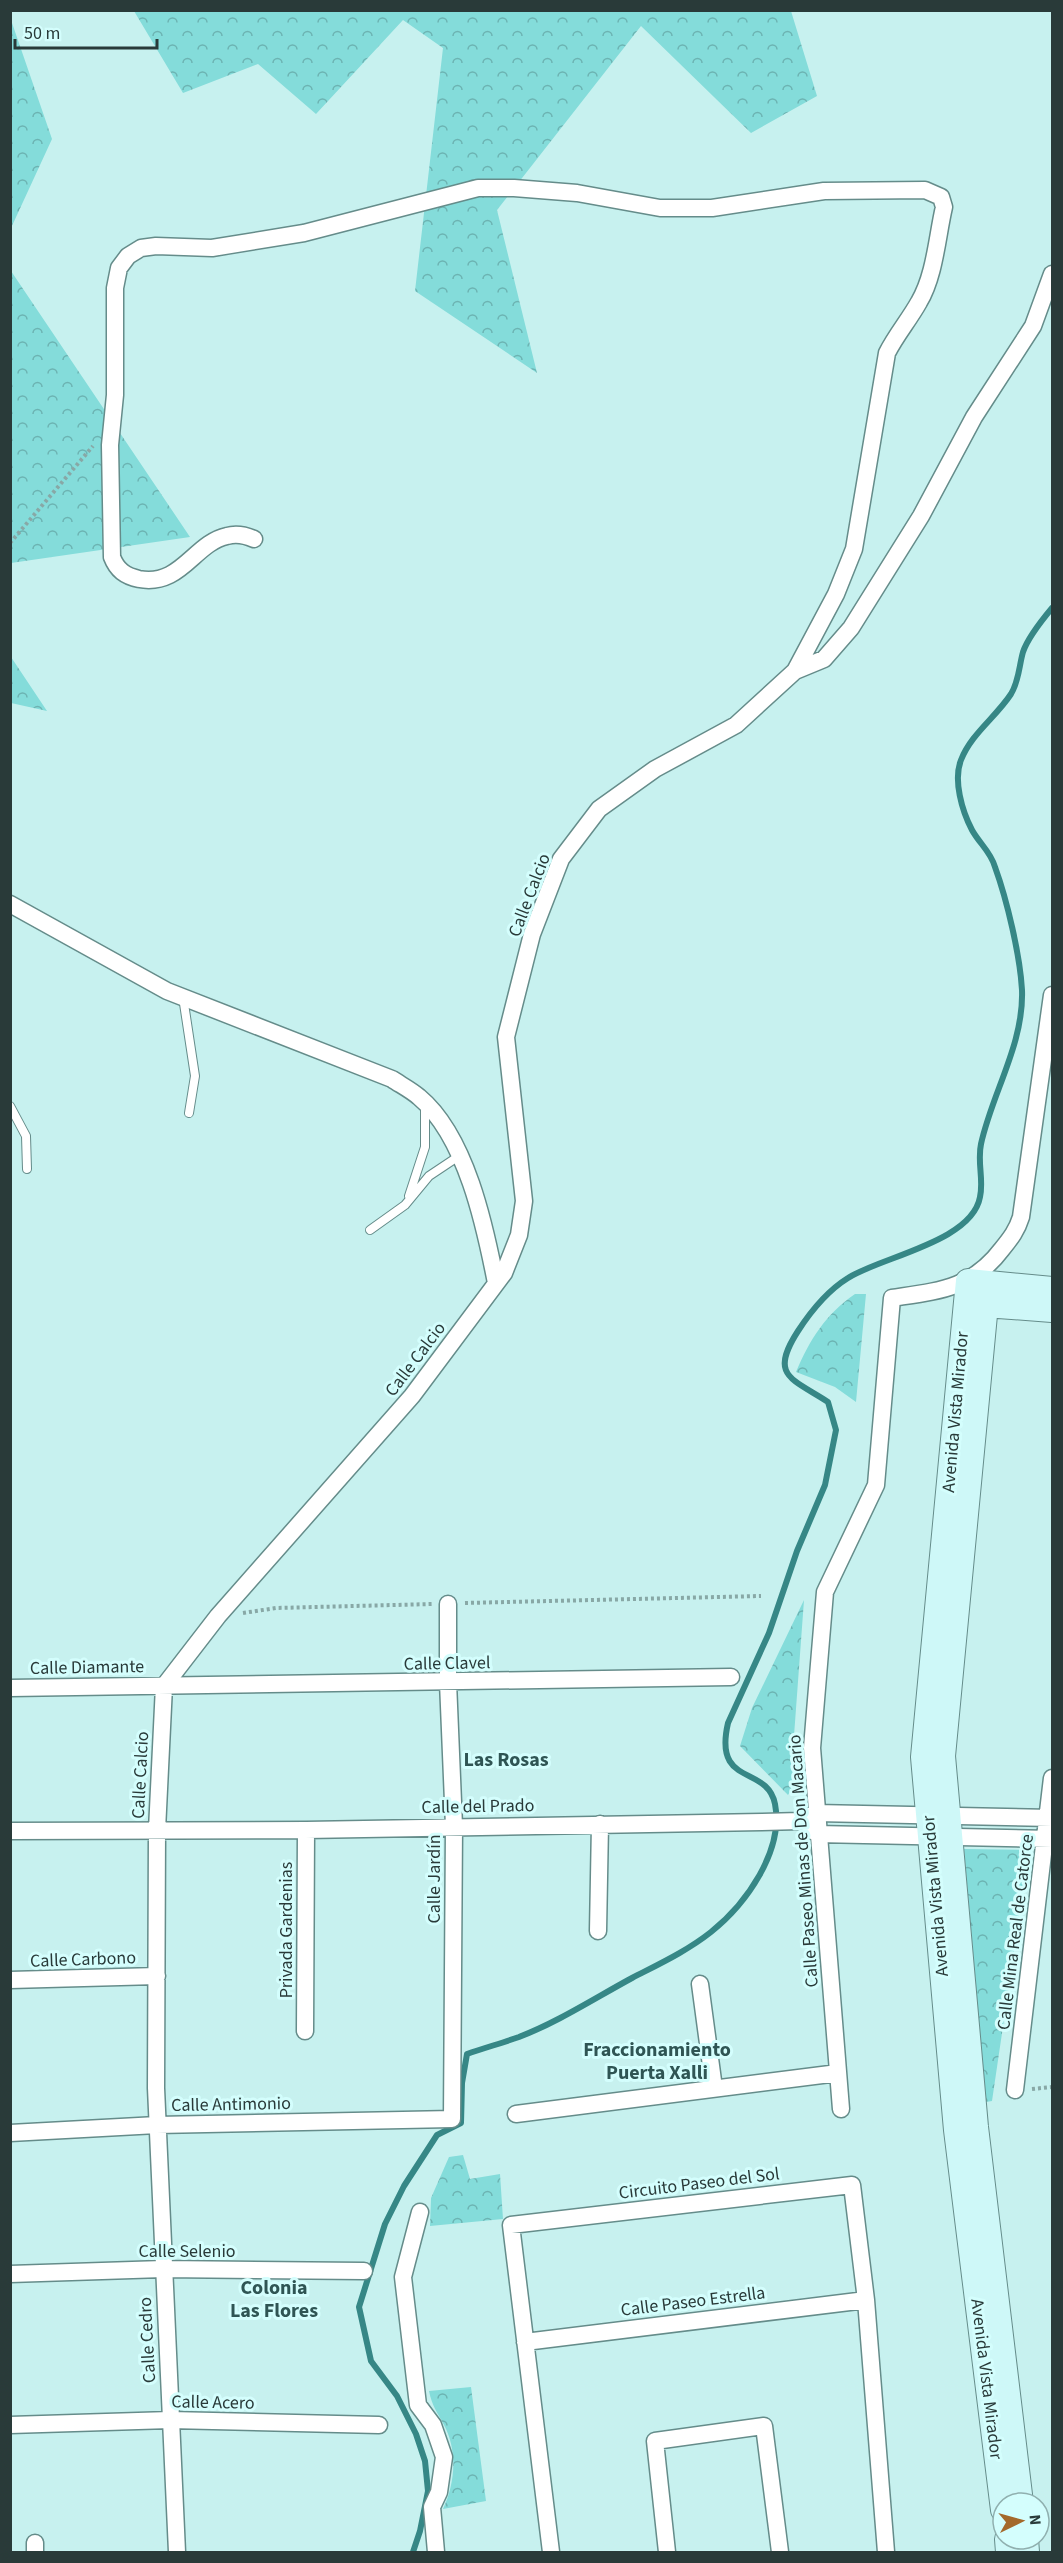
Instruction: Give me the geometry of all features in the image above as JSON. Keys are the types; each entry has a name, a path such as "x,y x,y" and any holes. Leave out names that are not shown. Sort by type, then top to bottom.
{"street":[{"path":"254,539 242,534 225,536 176,572 160,578 145,580 129,577 117,568 112,557 112,422 117,339 115,288 119,268 128,256 141,248 156,246 212,248 281,237 478,188 514,188 577,193 660,208 712,208 824,191 925,190 941,197 944,207 930,274 920,301 900,328 887,353 854,549 836,594 795,671"},
{"path":"795,671 824,658 851,628 921,516 974,417 1033,326 1053,274"},
{"name":"Calle Calcio","path":"158,2125 157,1830 164,1686 218,1616 412,1396 504,1273 519,1235 524,1201 506,1037 532,934 561,859 599,809 655,769 736,725 795,671"},
{"path":"10,904 183,997 392,1079 420,1097 439,1120 459,1156 478,1207 496,1283"},
{"path":"979,1287 1017,1230 1021,1217 1053,995"},
{"path":"979,1287 1053,1288"},
{"path":"979,1287 1053,1310"},
{"name":"Calle Paseo Minas de Don Macario","path":"841,2109 817,1834 812,1748 825,1592 876,1485 892,1298 979,1287"},
{"name":"Avenida Vista Mirador","path":"979,1287 953,1547 923,1756 939,1826 966,2128 993,2348 1002,2491"},
{"name":"Calle Jardín","path":"448,1604 448,1682 454,1826 452,2119"},
{"name":"Calle Clavel","path":"164,1686 731,1677"},
{"name":"Calle Diamante","path":"10,1688 164,1686"},
{"name":"Calle Mina Real de Catorce","path":"1015,2090 1049,1839 1053,1778"},
{"path":"816,1814 1049,1839"},
{"name":"Calle del Prado","path":"10,1831 306,1830 762,1822 796,1820 816,1814"},
{"path":"796,1820 817,1834 1051,1818"},
{"path":"598,1931 600,1824"},
{"name":"Privada Gardenias","path":"305,2031 306,1830"},
{"name":"Calle Carbono","path":"10,1980 157,1976"},
{"path":"700,1984 714,2088"},
{"path":"516,2114 838,2073"},
{"name":"Calle Antimonio","path":"10,2133 158,2125 452,2119"},
{"name":"Calle Cedro","path":"158,2125 177,2553"},
{"name":"Circuito Paseo del Sol","path":"551,2553 511,2225 852,2185 866,2300 886,2553"},
{"path":"420,2212 403,2277 418,2405 433,2425 444,2457 440,2492 432,2507 436,2553"},
{"name":"Calle Selenio","path":"10,2274 163,2270 364,2271"},
{"name":"Calle Paseo Estrella","path":"525,2342 866,2300"},
{"name":"Avenida Vista Mirador","path":"993,2348 1020,2491"},
{"name":"Calle Acero","path":"10,2425 170,2420 379,2425"},
{"path":"667,2553 655,2441 764,2426 780,2553"}],"lane":[{"path":"183,997 195,1076 189,1113"},
{"path":"405,1204 423,1155 426,1128 425,1104"},
{"path":"10,1106 26,1136 27,1169"},
{"path":"370,1230 405,1204 429,1176 459,1156"}],"path":[{"path":"10,543 112,422"},
{"path":"218,1616 276,1608 761,1596"}],"green space":[{"path":"134,11 791,11 817,96 751,133 641,26 497,210 537,373 415,291 443,48 403,20 316,114 258,64 183,93"},
{"path":"11,20 52,139 10,228"},
{"path":"11,271 190,537 11,563"},
{"path":"11,657 47,711 11,703"},
{"path":"855,1294 866,1294 856,1402 835,1387 796,1372 820,1328"},
{"path":"804,1600 792,1763 794,1785 788,1795 740,1746 752,1708"},
{"path":"964,1849 1029,1850 992,2101 986,2102"},
{"path":"463,2155 470,2179 500,2174 503,2219 430,2226 431,2198 449,2157"},
{"path":"471,2387 486,2501 443,2509 450,2489 453,2456 448,2435 433,2405 429,2391"}],"waterway":[{"path":"413,2552 428,2491 425,2461 416,2434 397,2396 371,2361 359,2307 385,2224 404,2186 437,2135 461,2123 462,2083 467,2054 519,2037 548,2024 692,1945 711,1932 737,1907 760,1875 768,1858 774,1840 775,1804 770,1792 762,1784 734,1767 728,1757 725,1744 728,1723 769,1633 797,1551 825,1485 836,1430 828,1402 788,1374 785,1358 789,1346 803,1324 833,1289 863,1270 943,1237 960,1226 973,1213 980,1197 981,1144 1013,1049 1018,1030 1022,990 1016,944 1004,895 993,862 972,830 965,814 958,786 959,768 971,742 1014,689 1025,646 1052,608"}],"district":[{"name":"Las Rosas","path":"506,1759"},
{"name":"Fraccionamiento Puerta Xalli","path":"657,2060"},
{"name":"Colonia Las Flores","path":"274,2298"}]}
